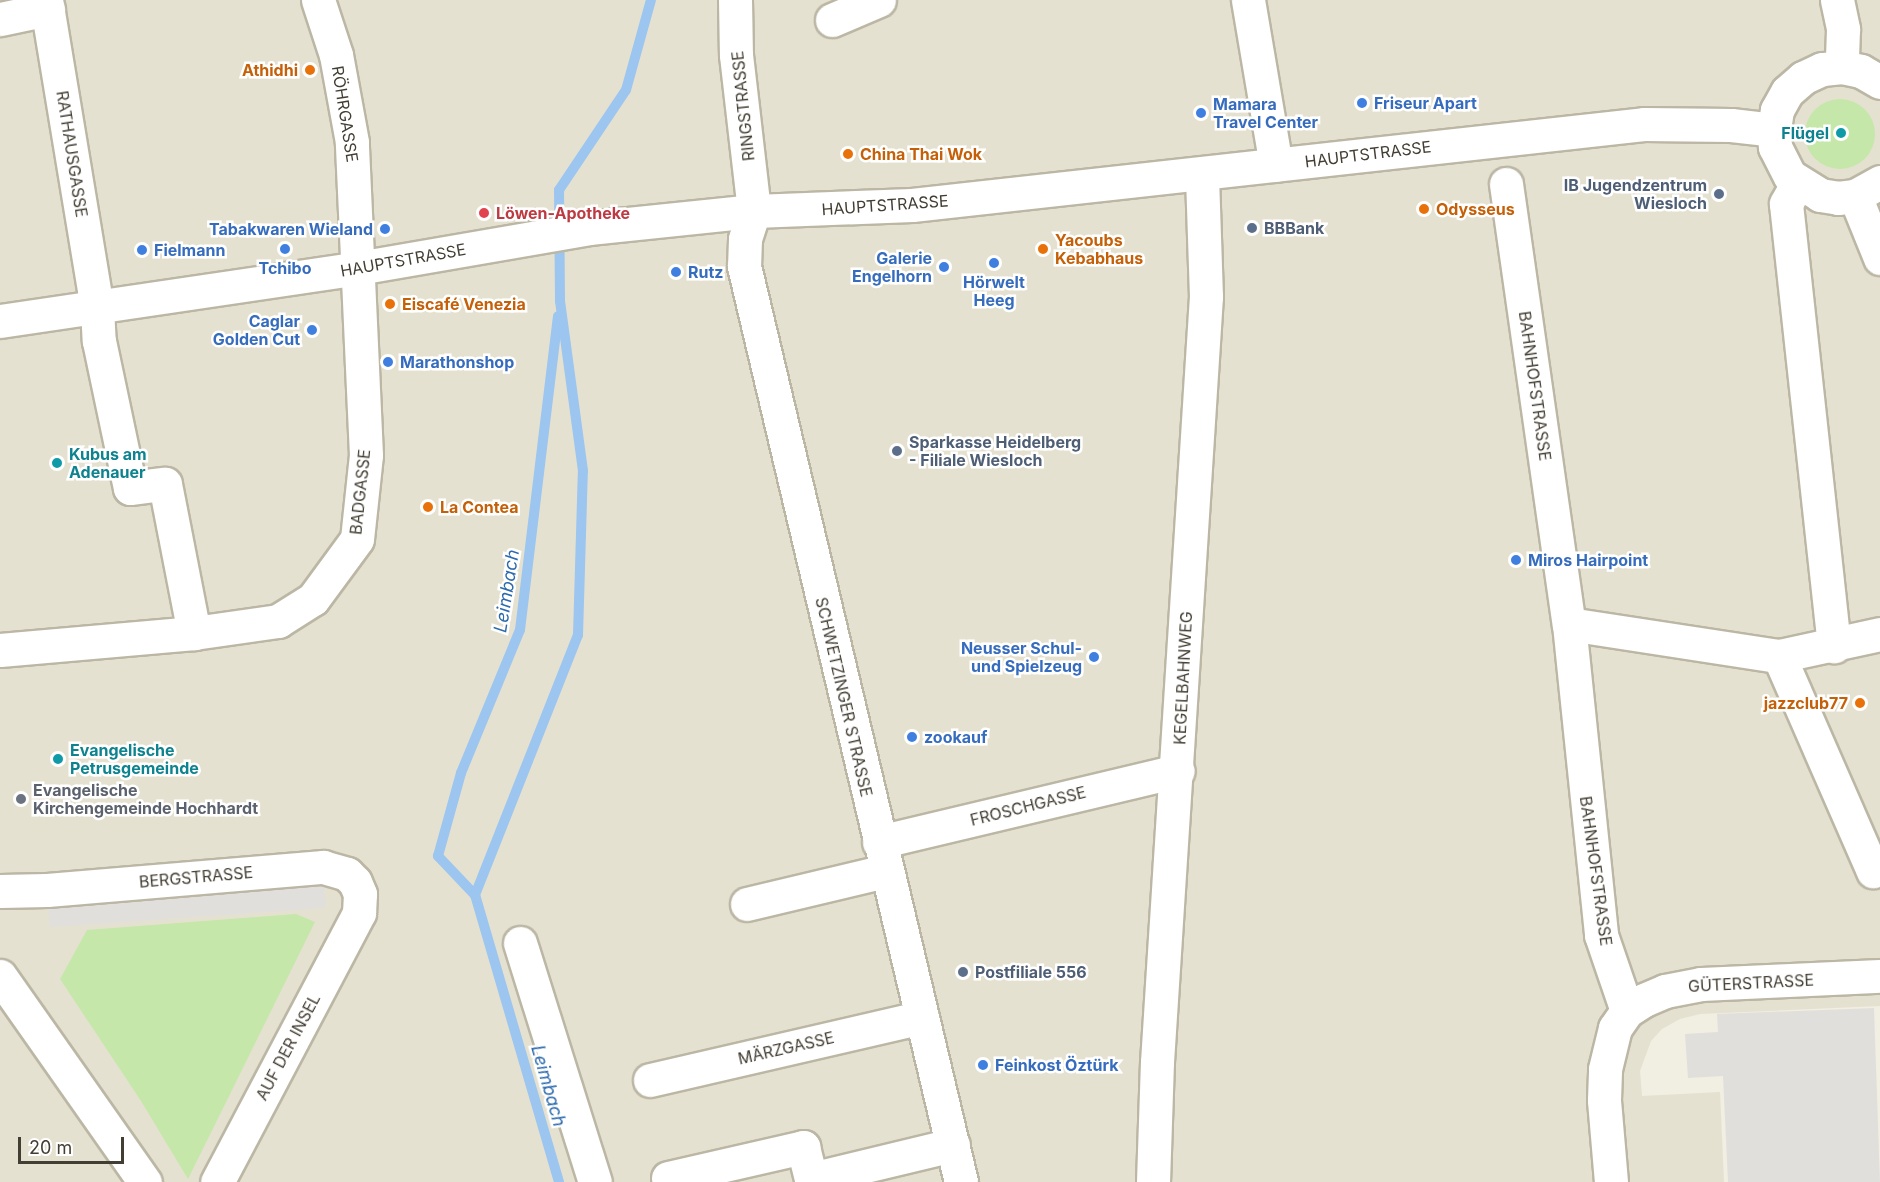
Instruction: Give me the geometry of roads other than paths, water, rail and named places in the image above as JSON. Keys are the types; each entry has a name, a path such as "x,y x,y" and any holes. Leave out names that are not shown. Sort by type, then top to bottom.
{"street":[{"name":"RÖHRGASSE","path":"318,0 336,56 352,142 359,279"},
{"name":"RINGSTRASSE","path":"735,0 736,55 754,211"},
{"path":"832,20 879,0"},
{"path":"1248,0 1276,165"},
{"path":"1838,0 1843,29 1842,67"},
{"path":"0,19 47,5"},
{"name":"RATHAUSGASSE","path":"47,5 97,308 99,341 130,488 165,484 194,633"},
{"path":"1880,82 1861,71 1842,67 1822,69 1803,78 1787,92 1777,110 1774,130 1775,147 1781,162 1798,182 1820,195 1867,189 1880,258"},
{"name":"HAUPTSTRASSE","path":"0,321 359,279 510,242 589,228 754,211 912,205 1644,124 1731,125 1774,130"},
{"name":"KEGELBAHNWEG","path":"1153,1182 1157,1062 1178,771 1206,297 1202,174"},
{"path":"1798,182 1786,204 1834,646"},
{"name":"BAHNHOFSTRASSE","path":"1506,184 1569,624 1601,935 1627,1011"},
{"name":"SCHWETZINGER STRASSE","path":"754,211 745,239 744,266 882,857 962,1182"},
{"name":"BADGASSE","path":"0,650 194,633 278,621 313,599 357,539 366,455 359,279"},
{"path":"1569,624 1779,656 1834,646 1880,634"},
{"path":"1779,656 1873,871"},
{"name":"FROSCHGASSE","path":"747,904 882,857 1178,771"},
{"name":"BERGSTRASSE","path":"0,891 47,890 323,867 347,874 355,882 360,894 359,913"},
{"name":"AUF DER INSEL","path":"217,1182 359,913"},
{"path":"520,943 595,1182"},
{"path":"0,976 145,1182"},
{"name":"GÜTERSTRASSE","path":"1627,1011 1665,992 1691,986 1880,976"},
{"path":"1611,1182 1604,1100 1605,1069 1615,1028 1627,1011"},
{"name":"MÄRZGASSE","path":"650,1080 922,1017"},
{"path":"668,1178 803,1147 811,1179 953,1144"}],"waterway":[{"name":"Leimbach","path":"559,1182 475,895 578,635 583,471 560,301 559,190 626,90 651,0"},
{"name":"Leimbach","path":"475,895 438,856 461,773 520,630 558,316"}],"place":[{"name":"Athidhi","path":"310,70"},
{"name":"Friseur Apart","path":"1362,103"},
{"name":"Mamara Travel Center","path":"1201,113"},
{"name":"Flügel","path":"1841,133"},
{"name":"China Thai Wok","path":"848,154"},
{"name":"IB Jugendzentrum Wiesloch","path":"1719,194"},
{"name":"Odysseus","path":"1424,209"},
{"name":"Löwen-Apotheke","path":"484,213"},
{"name":"BBBank","path":"1252,228"},
{"name":"Tabakwaren Wieland","path":"385,229"},
{"name":"Tchibo","path":"285,249"},
{"name":"Yacoubs Kebabhaus","path":"1043,249"},
{"name":"Fielmann","path":"142,250"},
{"name":"Hörwelt Heeg","path":"994,263"},
{"name":"Galerie Engelhorn","path":"944,267"},
{"name":"Rutz","path":"676,272"},
{"name":"Eiscafé Venezia","path":"390,304"},
{"name":"Caglar Golden Cut","path":"312,330"},
{"name":"Marathonshop","path":"388,362"},
{"name":"Sparkasse Heidelberg - Filiale Wiesloch","path":"897,451"},
{"name":"Kubus am Adenauer","path":"57,463"},
{"name":"La Contea","path":"428,507"},
{"name":"Miros Hairpoint","path":"1516,560"},
{"name":"Neusser Schul- und Spielzeug","path":"1094,657"},
{"name":"jazzclub77","path":"1860,703"},
{"name":"zookauf","path":"912,737"},
{"name":"Evangelische Petrusgemeinde","path":"58,759"},
{"name":"Evangelische Kirchengemeinde Hochhardt","path":"21,799"},
{"name":"Postfiliale 556","path":"963,972"},
{"name":"Feinkost Öztürk","path":"983,1065"}]}
